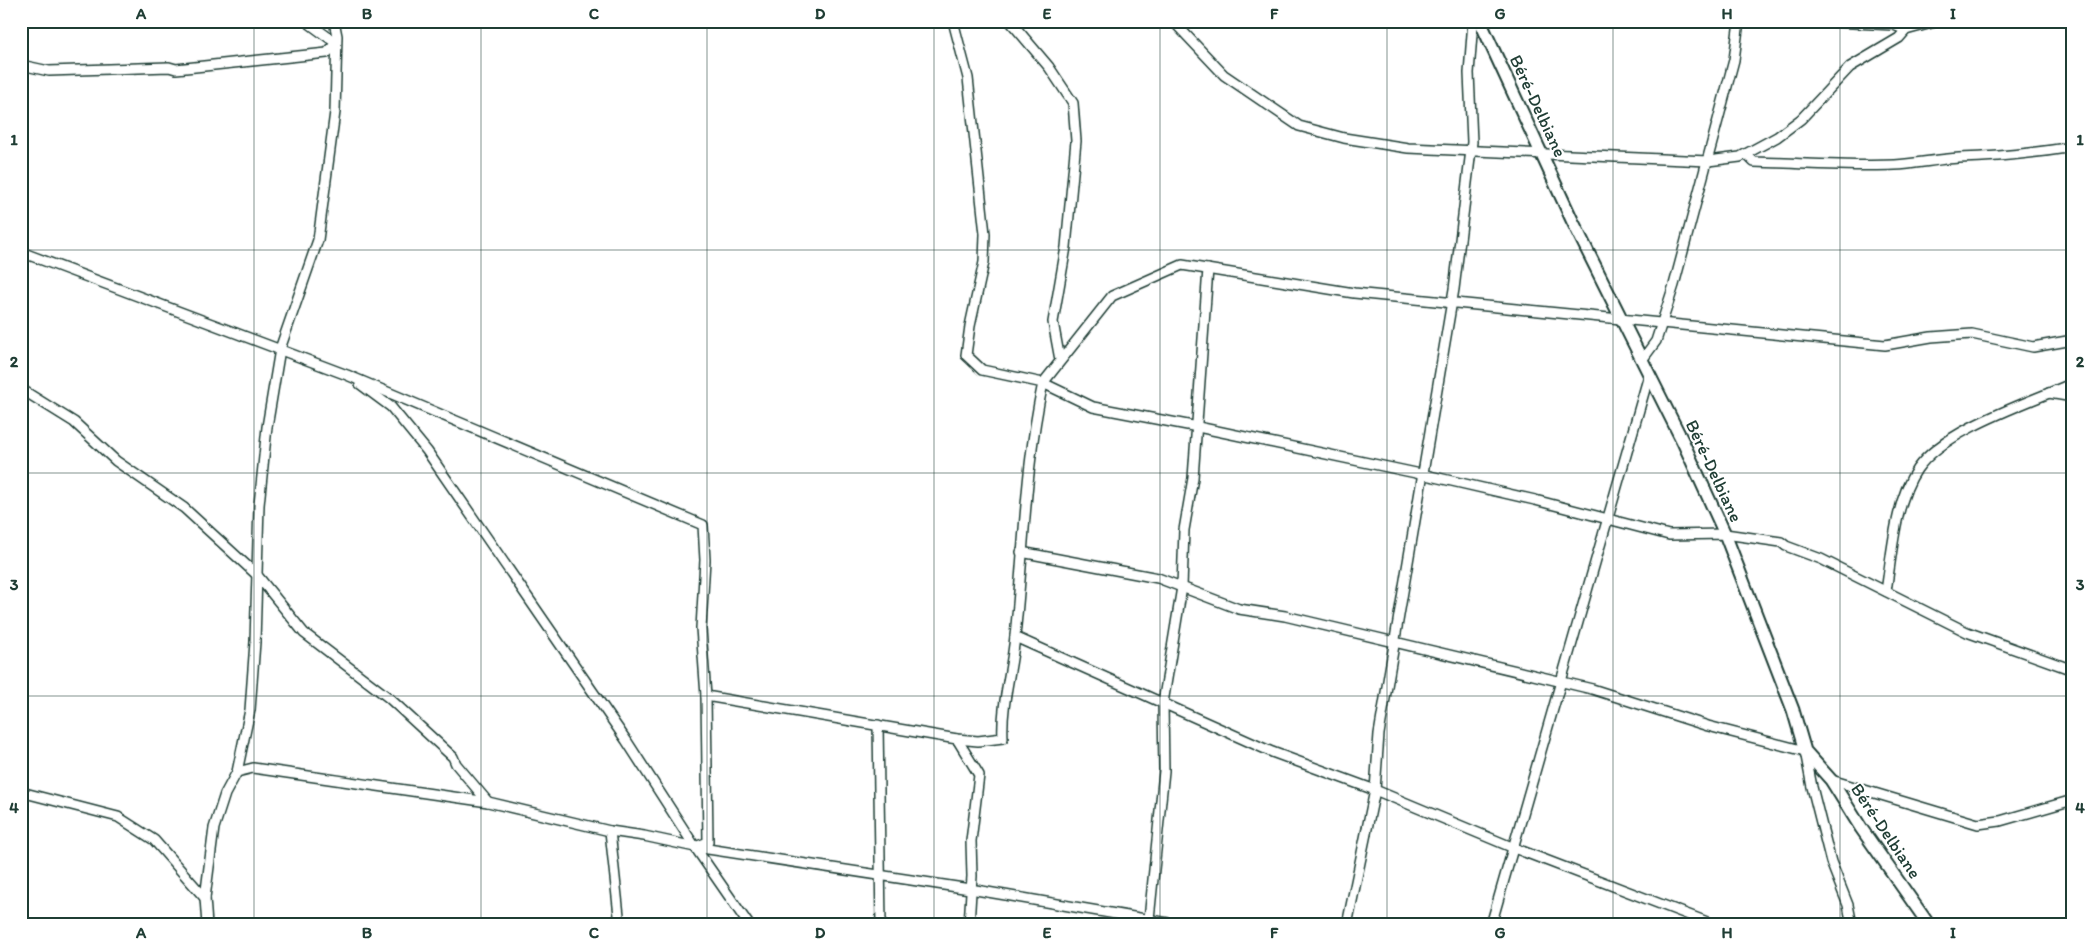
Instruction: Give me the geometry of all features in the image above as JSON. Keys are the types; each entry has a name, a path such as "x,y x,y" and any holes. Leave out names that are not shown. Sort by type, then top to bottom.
{"street":[{"path":"306,21 336,42"},
{"path":"206,925 205,898 214,828 226,794 237,772 250,710 255,642 259,505 264,456 280,350 318,240 335,112 336,42 334,21"},
{"path":"953,21 968,78 986,234 984,262 970,326 966,355 982,370 1043,383 1093,407 1198,427 1535,500 1669,535 1725,534 1781,542 1786,546 1821,559 1967,632 2073,670"},
{"path":"1010,21 1049,67 1073,103 1075,150 1066,247 1053,322 1060,360"},
{"path":"1173,21 1224,75 1299,126 1344,138 1408,148 1471,152 1708,160 1740,157 1776,136 1801,119 1850,67 1899,38 1906,30 1939,21"},
{"path":"1347,925 1375,790 1379,734 1452,303 1471,152 1469,73 1473,21"},
{"name":"Béré-Delbiane","path":"1480,21 1542,155 1725,534 1793,710 1805,751 1831,780 1861,828 1929,925"},
{"path":"1642,360 1656,341 1674,285 1734,60 1739,21"},
{"path":"1811,21 1894,25 1906,30"},
{"path":"21,65 49,70 169,66 176,69 327,53 336,42"},
{"path":"1746,154 1754,162 1895,165 1959,158 1982,158 2003,154 2029,154 2073,148"},
{"path":"21,252 347,375 702,525 705,560 701,628 706,696 708,842 695,847"},
{"path":"706,696 957,739 978,741 1003,738 1002,722 1015,637 1021,552 1034,424 1043,383 1112,296 1182,265 1354,293 1885,345 1931,337 1972,334 2034,347 2073,340"},
{"path":"1149,919 1164,771 1163,703 1182,587 1184,530 1193,478 1198,427 1208,269"},
{"path":"347,375 391,407 427,452 626,740 695,847 749,925"},
{"path":"1491,925 1649,375"},
{"path":"1886,591 1902,500 1917,469 1933,453 1956,436 2073,383"},
{"path":"21,389 74,422 116,461 184,508 257,574 304,633 389,698 453,757 456,764 488,802"},
{"path":"2049,393 2073,397"},
{"path":"1021,552 1158,578 1240,608 1284,616 1592,689 1708,726 1805,751 1831,862 1848,905 1852,925"},
{"path":"1015,637 1272,752 1375,790 1514,848 1715,925"},
{"path":"878,725 881,925"},
{"path":"957,739 979,775 971,841 972,876 969,925"},
{"path":"237,772 253,768 488,802 610,831 695,847 970,889 1180,925"},
{"path":"1831,780 1978,824 2000,821 2073,800"},
{"path":"21,792 118,817 154,840 205,898"},
{"path":"610,831 620,925"}]}
